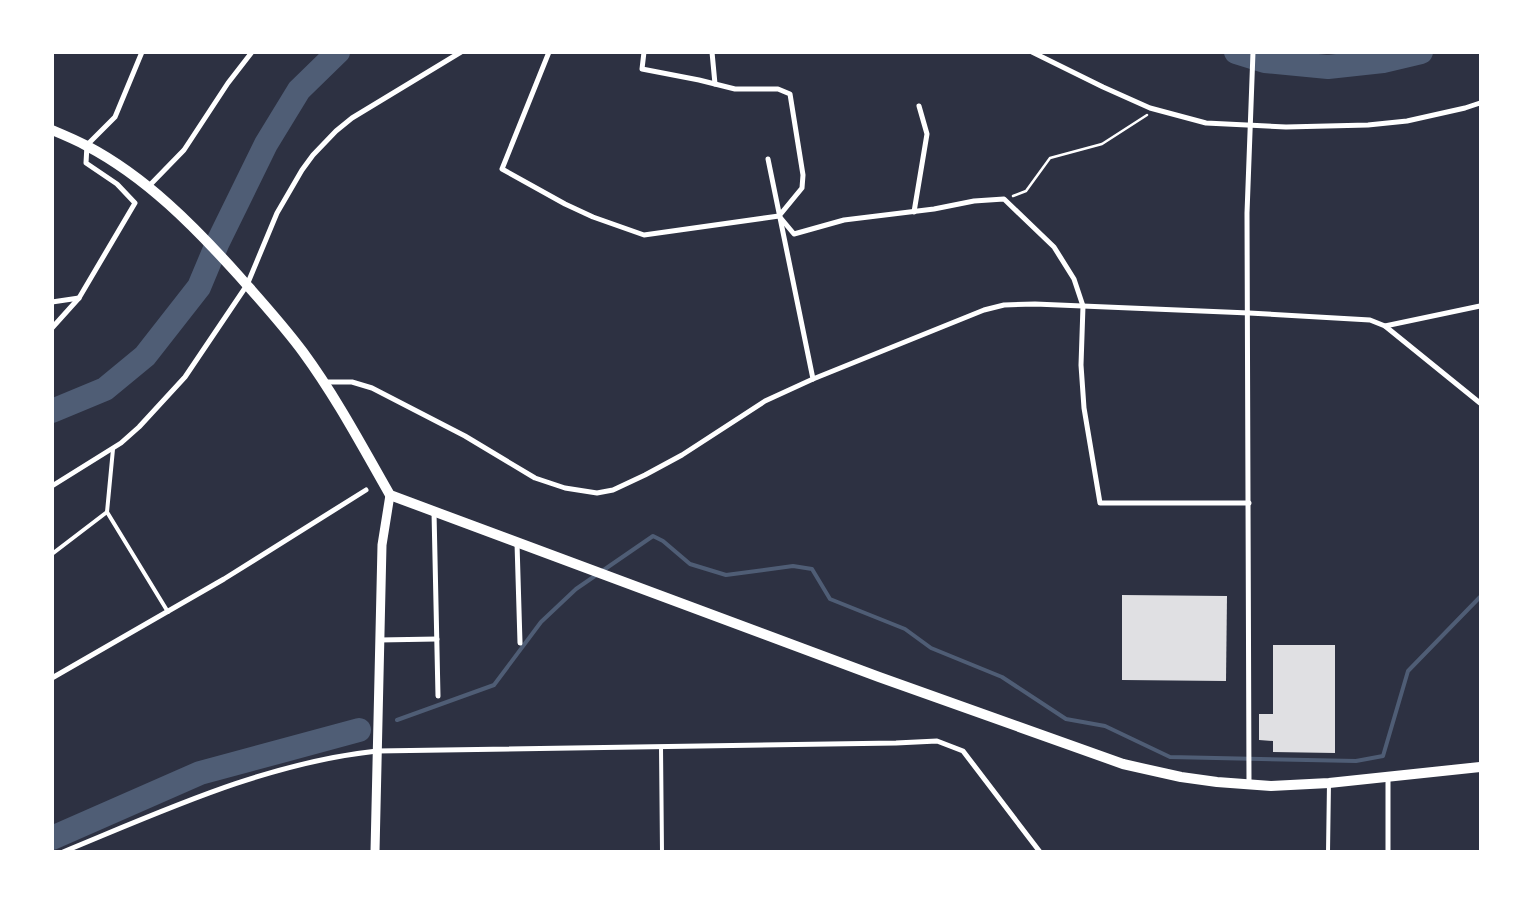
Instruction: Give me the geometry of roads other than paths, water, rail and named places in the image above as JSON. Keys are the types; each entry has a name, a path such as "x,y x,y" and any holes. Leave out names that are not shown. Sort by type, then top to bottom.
{"main road":[{"path":"52,130 87,145 152,190 191,225 244,282 282,326 323,382 350,424 390,495 879,677 1123,764 1181,777 1271,786 1329,784 1480,767"}],"street":[{"path":"52,328 79,298 135,203 117,184 86,163 87,145 115,117 142,52"},
{"path":"152,190 184,150 228,83 252,52"},
{"path":"52,486 113,449 139,427 185,377 244,282 277,213 313,155 336,131 352,118 460,52"},
{"path":"549,52 502,169 565,204 594,217 644,235 779,216 802,188 803,175 790,94 778,89 735,89 642,69 644,52"},
{"path":"712,52 715,84"},
{"path":"1032,52 1155,110 1206,124 1315,127 1368,125 1407,121 1466,108 1480,103"},
{"path":"1249,785 1249,313 1247,213 1253,52"},
{"path":"914,212 927,134 919,106"},
{"path":"768,159 813,379"},
{"path":"779,216 794,234 844,220 914,212 974,201 1004,199 1054,247 1074,279 1082,306 1081,365 1084,408 1100,503 1249,502"},
{"path":"52,302 79,298"},
{"path":"323,382 352,382 372,388 466,436 535,478 565,488 597,493 613,490 645,475 682,455 766,402 813,379 984,310 1004,305 1082,306 1370,320 1385,326 1480,403"},
{"path":"1385,326 1480,306"},
{"path":"52,678 224,579 366,490"},
{"path":"376,852 382,545 390,495"},
{"path":"434,511 438,696"},
{"path":"517,542 520,643"},
{"path":"379,640 437,639"},
{"path":"63,852 177,804 248,779 342,755 377,751 896,744 937,741 963,751 1040,852"},
{"path":"1388,778 1388,852"}],"lane":[{"path":"113,449 107,512 168,612"},
{"path":"52,554 107,512"},
{"path":"661,747 662,852"},
{"path":"1328,852 1329,784"}],"waterway":[{"path":"52,411 105,389 145,356 199,287 217,244 266,144 299,90 338,52"},
{"path":"1236,52 1265,61 1328,67 1383,61 1421,52"},
{"path":"397,720 494,685 541,622 576,589 653,536 663,541 690,564 726,575 793,566 812,569 830,599 905,629 931,648 1002,677 1066,719 1105,726 1170,757 1356,761 1383,756 1408,671 1480,597"},
{"path":"52,838 200,773 359,730"}]}
